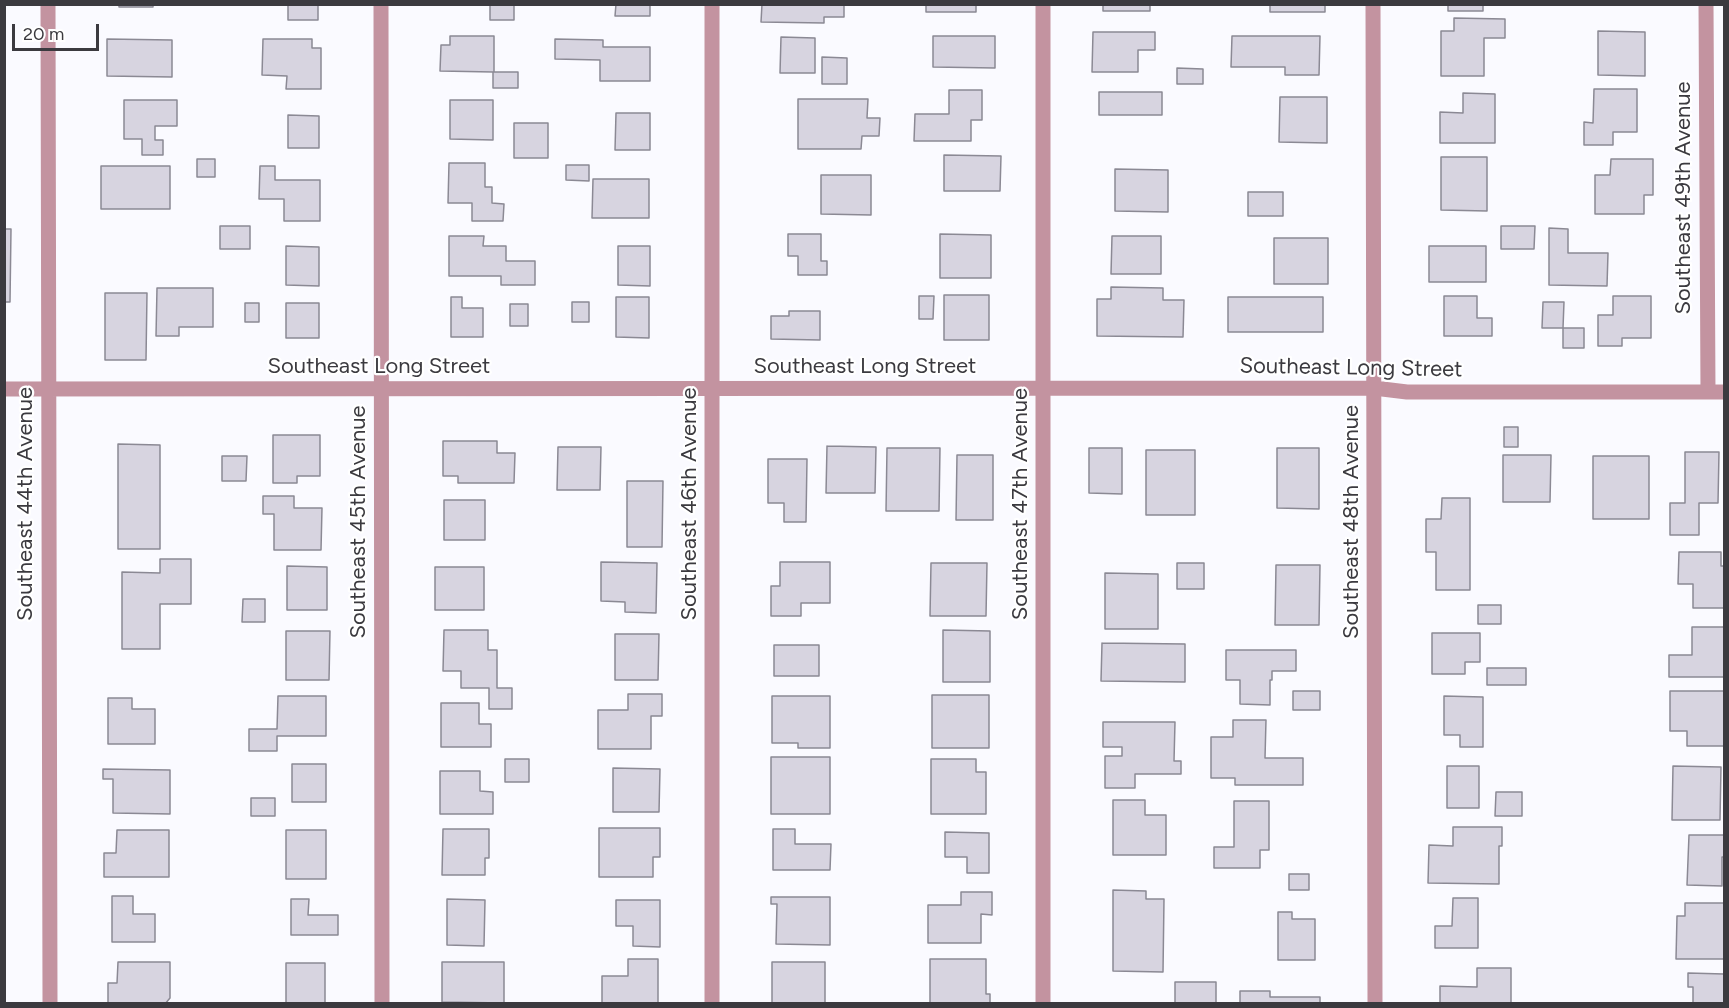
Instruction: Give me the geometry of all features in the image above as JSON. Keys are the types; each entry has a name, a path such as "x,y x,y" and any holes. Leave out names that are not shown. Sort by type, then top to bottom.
{"street":[{"name":"Southeast 44th Avenue","path":"48,4 50,1004"},
{"name":"Southeast 45th Avenue","path":"381,4 382,1004"},
{"name":"Southeast 46th Avenue","path":"712,4 712,1004"},
{"name":"Southeast 47th Avenue","path":"1043,4 1044,1004"},
{"name":"Southeast 48th Avenue","path":"1373,4 1375,1004"},
{"name":"Southeast 49th Avenue","path":"1706,4 1708,392"},
{"name":"Southeast Long Street","path":"4,389 1374,388 1407,392 1725,392"}],"building":[{"path":"119,4 153,4 153,7 119,7"},
{"path":"288,4 318,4 318,20 288,20"},
{"path":"514,4 514,20 490,20 490,5 450,5"},
{"path":"616,4 650,4 650,16 615,16"},
{"path":"762,4 844,4 844,17 824,17 824,23 761,22"},
{"path":"926,4 976,4 976,12 926,12"},
{"path":"1103,4 1150,4 1150,11 1103,11"},
{"path":"1270,4 1325,4 1325,12 1270,12"},
{"path":"1448,4 1483,4 1483,11 1448,11"},
{"path":"1454,18 1505,19 1505,38 1484,38 1484,76 1441,76 1441,31 1454,31"},
{"path":"1598,31 1645,32 1645,76 1598,75"},
{"path":"1093,32 1155,32 1155,50 1138,50 1138,72 1092,72"},
{"path":"450,36 494,36 494,72 518,72 518,88 493,88 493,72 440,71 441,45 450,45"},
{"path":"933,36 995,36 995,68 933,67"},
{"path":"1232,36 1320,36 1319,75 1285,75 1285,67 1231,67"},
{"path":"781,37 815,38 815,73 780,73"},
{"path":"107,39 172,40 172,77 107,76"},
{"path":"263,39 312,39 312,48 321,48 321,89 286,89 287,76 262,75"},
{"path":"555,39 603,40 603,47 650,47 650,81 600,81 600,60 555,59"},
{"path":"822,57 847,58 847,84 822,84"},
{"path":"1177,68 1203,69 1203,84 1177,84"},
{"path":"1594,89 1637,89 1637,132 1613,132 1613,145 1584,145 1584,122 1593,123"},
{"path":"949,90 982,90 982,120 971,120 971,141 914,141 915,114 949,114"},
{"path":"1099,92 1162,92 1162,115 1099,115"},
{"path":"1463,93 1495,94 1495,143 1440,143 1440,112 1463,113"},
{"path":"1280,97 1327,97 1327,143 1279,142"},
{"path":"798,99 868,99 867,118 880,118 879,136 862,136 861,149 798,149"},
{"path":"124,100 177,100 177,126 155,126 155,140 163,140 163,155 142,155 142,139 124,139"},
{"path":"450,100 493,100 493,140 450,139"},
{"path":"616,113 650,113 650,150 615,150"},
{"path":"288,115 319,116 319,148 288,148"},
{"path":"514,123 548,123 548,158 514,158"},
{"path":"944,155 1001,156 1000,191 944,191"},
{"path":"1441,157 1487,157 1487,211 1441,210"},
{"path":"197,159 215,159 215,177 197,177"},
{"path":"1611,159 1653,159 1653,195 1644,195 1644,214 1595,214 1595,175 1610,175"},
{"path":"449,163 485,163 485,187 492,187 492,203 504,204 503,221 472,221 472,203 448,203"},
{"path":"566,165 589,165 589,181 566,180"},
{"path":"101,166 170,166 170,209 101,209"},
{"path":"260,166 275,166 275,180 320,180 320,221 284,221 284,199 259,199"},
{"path":"1115,169 1168,170 1168,212 1115,211"},
{"path":"821,175 871,175 871,215 821,214"},
{"path":"593,179 649,179 649,218 592,218"},
{"path":"1248,192 1283,192 1283,216 1248,216"},
{"path":"220,226 250,226 250,249 220,249"},
{"path":"1501,226 1535,226 1534,249 1501,249"},
{"path":"1549,228 1568,229 1568,253 1608,253 1607,286 1549,285"},
{"path":"4,229 11,229 10,302 4,302"},
{"path":"788,234 821,234 821,261 827,261 827,275 798,275 798,256 788,256"},
{"path":"940,234 991,235 991,278 940,278"},
{"path":"449,236 484,236 483,246 506,246 506,261 535,261 535,285 501,285 501,276 449,276"},
{"path":"1112,236 1161,236 1161,274 1111,274"},
{"path":"1274,238 1328,238 1328,284 1274,284"},
{"path":"286,246 319,247 319,286 286,285"},
{"path":"618,246 650,246 650,286 618,285"},
{"path":"1429,246 1486,246 1486,282 1429,282"},
{"path":"1111,287 1163,288 1163,300 1184,300 1183,337 1097,336 1097,299 1111,299"},
{"path":"157,288 213,288 213,327 179,327 179,336 156,336"},
{"path":"105,293 147,293 146,360 105,360"},
{"path":"944,295 989,295 989,340 944,340"},
{"path":"919,296 934,296 933,319 919,319"},
{"path":"1444,296 1477,296 1477,318 1492,318 1492,336 1444,336"},
{"path":"1613,296 1651,296 1651,338 1622,338 1622,346 1598,346 1598,315 1613,315"},
{"path":"451,297 462,297 462,308 483,308 483,337 451,337"},
{"path":"616,297 649,297 649,338 616,337"},
{"path":"1228,297 1323,297 1323,332 1228,332"},
{"path":"572,302 589,302 589,322 572,322"},
{"path":"1543,302 1564,302 1563,328 1542,328"},
{"path":"245,303 259,303 259,322 245,322"},
{"path":"286,303 319,303 319,338 286,338"},
{"path":"510,304 528,304 528,326 510,326"},
{"path":"789,311 820,311 820,340 771,339 771,316 789,316"},
{"path":"1563,328 1584,328 1584,348 1563,348"},
{"path":"1504,427 1518,427 1518,447 1504,447"},
{"path":"273,435 320,435 320,476 297,476 297,483 273,483"},
{"path":"443,441 497,441 497,453 515,453 514,483 458,483 458,476 443,476"},
{"path":"118,444 160,445 160,549 118,549"},
{"path":"827,446 876,447 875,493 826,493"},
{"path":"558,447 601,447 600,490 557,490"},
{"path":"887,448 940,448 939,511 886,511"},
{"path":"1089,448 1122,448 1122,494 1089,493"},
{"path":"1277,448 1319,448 1319,509 1277,508"},
{"path":"1146,450 1195,450 1195,515 1146,515"},
{"path":"1685,452 1719,452 1718,503 1699,503 1699,535 1670,535 1670,503 1685,503"},
{"path":"957,455 993,455 993,520 956,520"},
{"path":"1503,455 1551,455 1550,502 1503,502"},
{"path":"222,456 247,456 246,481 222,481"},
{"path":"1593,456 1649,456 1649,519 1593,519"},
{"path":"768,459 807,459 806,522 784,522 784,503 768,503"},
{"path":"627,481 663,481 662,547 627,547"},
{"path":"263,496 294,496 294,508 322,508 321,550 274,550 274,514 263,514"},
{"path":"1442,498 1470,498 1470,590 1436,590 1436,552 1426,552 1426,519 1441,519"},
{"path":"444,500 485,500 485,540 444,540"},
{"path":"1679,552 1721,552 1721,566 1724,566 1724,608 1693,608 1693,584 1678,584"},
{"path":"160,559 191,559 191,604 160,604 160,649 122,649 122,572 160,573"},
{"path":"601,562 657,563 656,613 625,612 625,602 601,601"},
{"path":"780,562 830,562 830,603 801,603 801,616 771,616 771,586 780,586"},
{"path":"931,563 987,563 986,616 930,616"},
{"path":"1177,563 1204,563 1204,589 1177,589"},
{"path":"1276,565 1320,565 1319,625 1275,625"},
{"path":"287,566 327,567 327,610 287,610"},
{"path":"435,567 484,567 484,610 435,610"},
{"path":"1105,573 1158,574 1158,629 1105,629"},
{"path":"243,599 265,599 265,622 242,622"},
{"path":"1478,605 1501,605 1501,624 1478,624"},
{"path":"1692,627 1724,627 1724,677 1669,677 1669,655 1692,655"},
{"path":"444,630 488,630 488,650 497,650 497,688 512,688 512,709 489,709 489,688 461,688 461,671 443,671"},
{"path":"943,630 990,631 990,682 943,682"},
{"path":"286,631 330,631 329,680 286,680"},
{"path":"1432,633 1480,633 1480,662 1465,662 1465,674 1432,674"},
{"path":"615,634 659,634 658,680 615,680"},
{"path":"1102,643 1185,644 1185,682 1101,681"},
{"path":"774,645 819,645 819,676 774,676"},
{"path":"1226,650 1296,650 1296,671 1272,671 1270,705 1240,704 1240,680 1226,680"},
{"path":"1487,668 1526,668 1526,685 1487,685"},
{"path":"1293,691 1320,691 1320,710 1293,710"},
{"path":"1670,691 1724,691 1724,746 1687,746 1687,731 1670,731"},
{"path":"628,694 662,694 662,716 651,716 651,749 598,749 598,710 628,710"},
{"path":"932,695 989,695 989,748 932,748"},
{"path":"278,696 326,696 326,736 277,736 277,751 249,751 249,729 277,729"},
{"path":"772,696 830,696 830,748 798,748 798,743 772,743"},
{"path":"1444,696 1483,697 1483,747 1460,747 1460,735 1444,735"},
{"path":"108,698 132,698 132,709 155,709 155,744 108,744"},
{"path":"441,703 479,703 479,724 491,724 491,747 441,747"},
{"path":"1233,720 1266,720 1265,758 1303,758 1303,785 1235,785 1235,778 1211,778 1211,737 1233,737"},
{"path":"1103,722 1175,722 1174,761 1181,761 1181,774 1135,774 1135,788 1105,788 1105,756 1122,756 1122,747 1103,747"},
{"path":"771,757 830,757 830,814 771,814"},
{"path":"505,759 529,759 529,782 505,782"},
{"path":"931,759 976,759 976,772 986,772 986,814 931,814"},
{"path":"292,764 326,764 326,802 292,802"},
{"path":"1447,766 1479,766 1479,808 1447,808"},
{"path":"1673,766 1721,767 1720,820 1672,820"},
{"path":"613,768 660,769 659,812 613,812"},
{"path":"103,769 170,770 170,814 113,813 113,779 103,779"},
{"path":"440,771 480,771 480,791 493,792 493,814 440,814"},
{"path":"1496,792 1522,792 1522,816 1495,816"},
{"path":"251,798 275,798 275,816 251,816"},
{"path":"1113,800 1145,800 1145,815 1166,815 1166,855 1113,855"},
{"path":"1234,801 1269,801 1269,850 1260,850 1260,868 1214,868 1214,847 1234,847"},
{"path":"1453,827 1502,827 1502,846 1499,846 1499,884 1428,883 1429,845 1453,846"},
{"path":"599,828 660,828 660,857 653,857 653,877 599,877"},
{"path":"443,829 489,829 489,858 485,858 485,875 442,875"},
{"path":"773,829 795,829 795,844 831,844 830,870 773,870"},
{"path":"117,830 169,830 169,877 104,877 104,853 116,853"},
{"path":"286,830 326,830 326,879 286,879"},
{"path":"945,832 989,833 989,873 967,873 967,857 945,857"},
{"path":"1689,835 1724,835 1722,886 1687,885"},
{"path":"1289,874 1309,874 1309,890 1289,890"},
{"path":"1113,890 1146,891 1146,899 1164,899 1163,972 1113,971"},
{"path":"961,892 992,892 992,915 981,914 981,943 928,943 928,905 961,905"},
{"path":"112,896 133,896 133,914 155,914 155,942 112,942"},
{"path":"771,897 830,897 830,945 776,944 777,904 771,904"},
{"path":"1453,898 1478,898 1478,948 1435,948 1435,926 1452,926"},
{"path":"291,899 309,899 308,915 338,915 338,935 291,935"},
{"path":"447,899 485,900 484,946 447,945"},
{"path":"616,900 660,900 660,947 633,946 633,926 616,926"},
{"path":"1685,903 1724,903 1724,959 1676,959 1677,916 1685,916"},
{"path":"1278,912 1292,912 1292,919 1315,919 1315,960 1278,960"},
{"path":"628,959 658,959 658,1004 602,1004 602,976 628,976"},
{"path":"930,959 986,959 986,994 990,994 990,1004 930,1004"},
{"path":"118,962 170,962 170,998 165,1004 108,1004 108,983 117,983"},
{"path":"442,962 504,962 504,1003 442,1002"},
{"path":"772,962 825,962 825,1004 772,1004"},
{"path":"286,963 325,963 325,1004 286,1004"},
{"path":"1477,968 1511,968 1511,1004 1440,1004 1440,986 1477,987"},
{"path":"1688,973 1724,974 1724,1004 1693,1004 1693,987 1688,987"},
{"path":"1175,982 1216,982 1216,1004 1175,1004"},
{"path":"1240,991 1270,991 1270,997 1320,997 1320,1004 1240,1004"}]}
